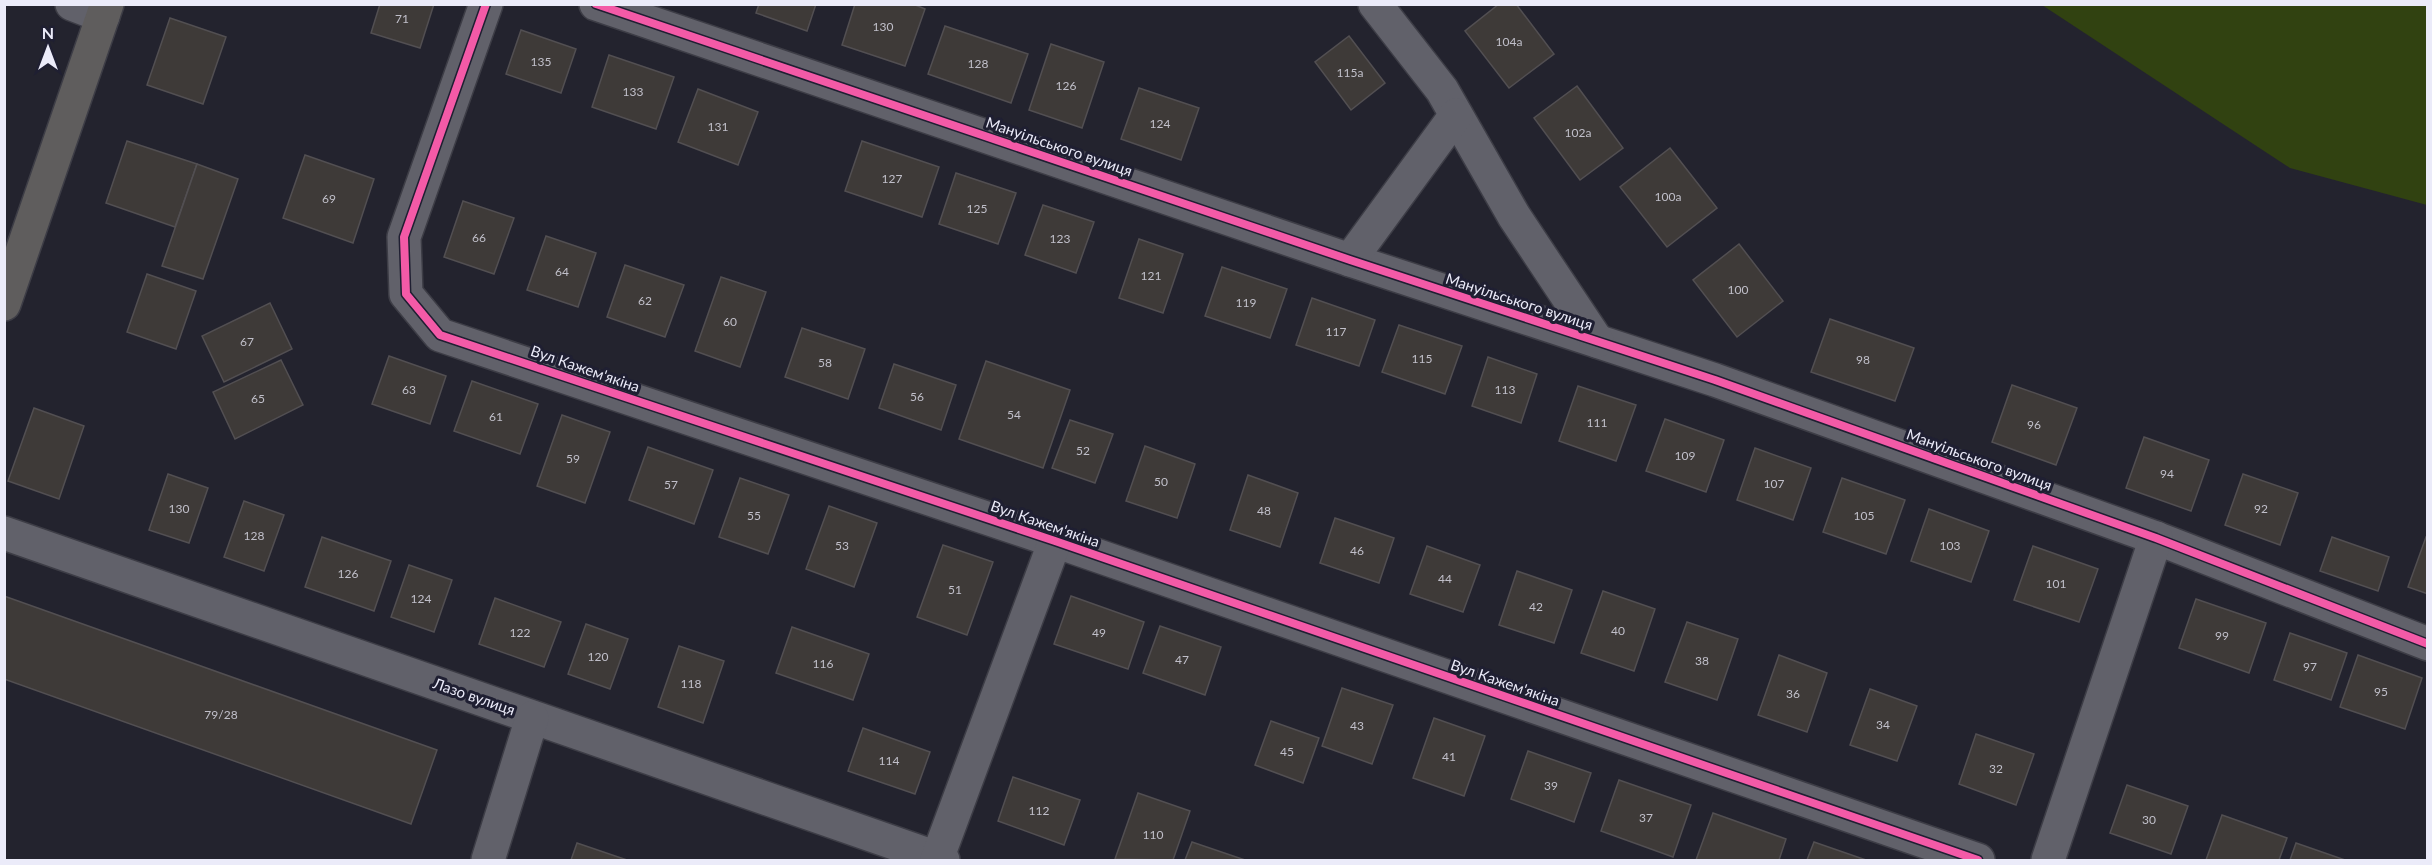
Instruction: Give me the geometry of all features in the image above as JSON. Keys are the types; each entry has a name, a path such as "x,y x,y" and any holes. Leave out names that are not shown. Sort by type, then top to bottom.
{"main road":[{"path":"4,304 105,10"}],"street":[{"path":"72,4 105,10"},
{"name":"Вул Кажем'якіна","path":"486,4 404,237 406,294 440,335 1055,541 1978,861"},
{"name":"Мануільського вулиця","path":"596,4 1350,261 1715,380 2156,538 2427,644"},
{"path":"1375,4 1442,90 1514,216 1597,341"},
{"path":"1350,261 1456,115"},
{"name":"Лазо вулиця","path":"4,533 940,860"},
{"path":"2048,861 2156,538"},
{"path":"940,860 1055,541"},
{"path":"488,861 532,718"}],"green space":[{"path":"2042,5 2427,5 2427,205 2290,168"}],"building":[{"path":"380,4 434,4 420,48 371,33"},
{"path":"759,4 816,4 807,31 756,13"},
{"path":"855,4 913,4 925,9 905,66 842,45"},
{"path":"1499,4 1516,4 1554,54 1509,88 1465,31"},
{"path":"170,18 226,37 203,104 147,85"},
{"path":"945,26 1028,54 1011,103 928,74"},
{"path":"521,30 576,49 561,93 506,74"},
{"path":"1349,36 1385,83 1351,110 1315,62"},
{"path":"1051,44 1104,62 1082,128 1029,110"},
{"path":"609,55 674,77 656,129 592,107"},
{"path":"1577,86 1623,148 1580,180 1534,118"},
{"path":"1139,88 1199,108 1181,160 1121,139"},
{"path":"698,89 758,112 738,165 678,142"},
{"path":"127,141 197,164 175,227 106,203"},
{"path":"862,141 939,167 922,217 845,191"},
{"path":"1670,148 1717,208 1667,247 1620,187"},
{"path":"305,155 374,179 353,243 283,218"},
{"path":"197,164 238,179 203,279 162,266"},
{"path":"956,173 1016,193 998,244 939,224"},
{"path":"463,201 514,218 494,274 444,257"},
{"path":"1043,205 1094,222 1076,273 1025,255"},
{"path":"546,236 596,253 578,307 527,290"},
{"path":"1139,239 1183,254 1163,313 1119,298"},
{"path":"1739,244 1783,301 1737,337 1693,280"},
{"path":"625,265 684,285 665,337 607,317"},
{"path":"1222,267 1287,289 1270,338 1205,316"},
{"path":"147,274 196,291 176,349 127,332"},
{"path":"721,277 766,292 740,367 695,351"},
{"path":"1312,298 1375,320 1359,366 1296,345"},
{"path":"270,303 292,349 224,382 202,336"},
{"path":"1830,319 1914,348 1895,401 1811,372"},
{"path":"1399,325 1462,346 1445,394 1382,372"},
{"path":"802,328 865,349 848,399 785,377"},
{"path":"389,356 446,376 430,424 372,404"},
{"path":"1488,357 1537,374 1521,423 1472,406"},
{"path":"281,360 303,405 235,439 213,392"},
{"path":"986,361 1070,390 1043,468 959,439"},
{"path":"894,364 956,385 941,430 879,408"},
{"path":"472,381 538,404 520,454 454,431"},
{"path":"2012,385 2077,408 2056,465 1992,442"},
{"path":"1578,386 1636,405 1616,461 1559,441"},
{"path":"34,408 84,426 59,499 8,481"},
{"path":"562,415 610,432 585,503 537,486"},
{"path":"1665,419 1724,440 1706,492 1646,471"},
{"path":"1070,420 1113,434 1095,483 1052,468"},
{"path":"2144,437 2209,460 2191,511 2126,488"},
{"path":"1145,446 1195,464 1177,518 1126,501"},
{"path":"648,447 713,470 694,524 629,500"},
{"path":"1755,448 1811,468 1793,520 1737,500"},
{"path":"168,474 208,488 189,543 149,530"},
{"path":"2243,474 2298,493 2280,545 2225,525"},
{"path":"1248,475 1298,493 1280,547 1230,530"},
{"path":"740,478 789,495 768,554 719,537"},
{"path":"1842,478 1905,500 1886,554 1823,532"},
{"path":"244,501 284,515 264,571 224,557"},
{"path":"829,506 877,523 854,587 806,569"},
{"path":"1929,509 1989,531 1971,582 1911,561"},
{"path":"1335,518 1394,538 1379,583 1320,563"},
{"path":"322,537 391,561 374,611 305,587"},
{"path":"2332,537 2389,557 2378,591 2320,571"},
{"path":"2426,537 2428,538 2428,594 2408,587"},
{"path":"943,545 993,562 967,635 917,617"},
{"path":"1427,546 1480,565 1463,612 1410,594"},
{"path":"2033,546 2098,569 2079,622 2014,600"},
{"path":"409,565 452,580 434,632 391,617"},
{"path":"1517,571 1572,590 1554,643 1499,625"},
{"path":"1603,591 1655,609 1634,671 1581,653"},
{"path":"4,596 437,750 411,824 4,679"},
{"path":"1071,596 1144,622 1128,669 1054,644"},
{"path":"495,598 561,622 544,667 479,644"},
{"path":"2196,599 2266,623 2249,673 2179,648"},
{"path":"1687,622 1738,639 1717,700 1665,682"},
{"path":"586,624 628,639 610,689 568,674"},
{"path":"1160,626 1221,647 1205,695 1143,673"},
{"path":"792,627 869,654 853,700 776,673"},
{"path":"2290,633 2347,653 2331,700 2274,680"},
{"path":"679,646 724,661 703,723 658,707"},
{"path":"1779,655 1827,673 1807,732 1758,715"},
{"path":"2358,655 2422,678 2405,729 2340,707"},
{"path":"1342,688 1393,705 1372,764 1322,746"},
{"path":"1870,689 1917,706 1897,761 1850,745"},
{"path":"1434,718 1485,736 1464,796 1413,778"},
{"path":"1271,721 1319,738 1303,783 1255,765"},
{"path":"863,728 930,752 915,794 848,771"},
{"path":"1976,734 2034,754 2016,805 1959,784"},
{"path":"1528,751 1591,773 1574,822 1511,799"},
{"path":"1013,777 1080,800 1064,845 998,821"},
{"path":"1619,780 1691,805 1673,857 1601,831"},
{"path":"2127,785 2188,806 2171,854 2110,833"},
{"path":"1138,793 1190,811 1173,860 1115,859"},
{"path":"1713,813 1786,839 1779,860 1696,860"},
{"path":"2222,815 2287,838 2279,860 2206,860"},
{"path":"1192,842 1245,860 1185,860"},
{"path":"1814,842 1866,860 1807,860"},
{"path":"577,843 627,860 571,860"},
{"path":"2296,843 2345,860 2290,860"}],"cycle path":[{"path":"486,4 404,237 406,294 440,335 1055,541 1978,860"},
{"path":"596,4 1350,260 1715,380 2156,538 2428,644"}]}
